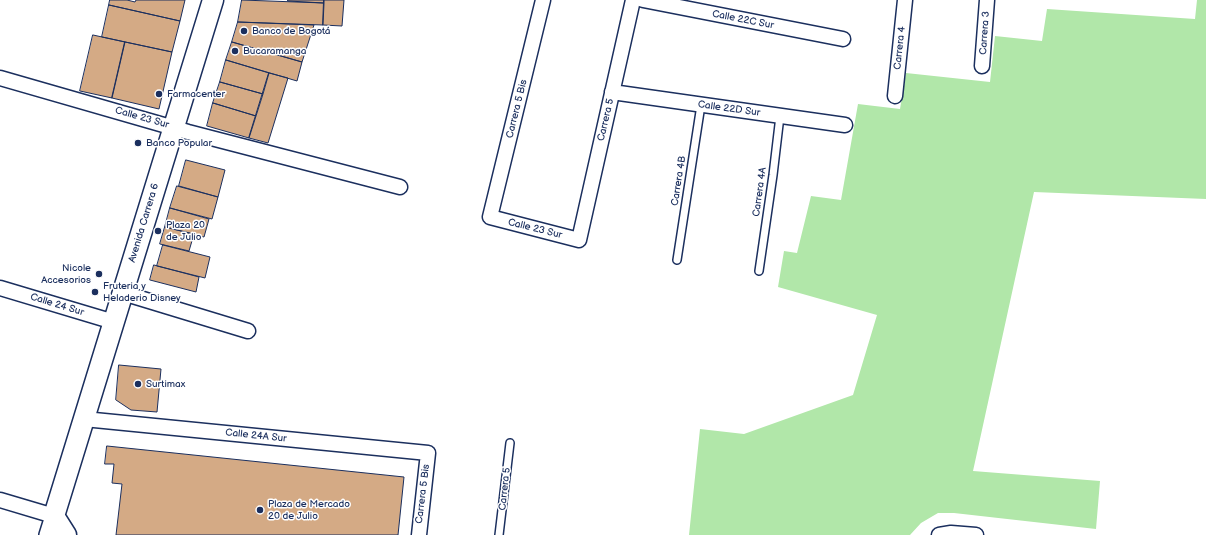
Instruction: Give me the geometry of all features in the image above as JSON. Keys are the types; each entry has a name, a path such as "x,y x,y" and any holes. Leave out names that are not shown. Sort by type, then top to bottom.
{"main road":[{"name":"Avenida Carrera 6","path":"54,516 213,0"},
{"path":"54,516 66,535"}],"street":[{"name":"Carrera 5 Bis","path":"490,218 543,0"},
{"name":"Carrera 5","path":"579,240 633,0"},
{"name":"Calle 22C Sur","path":"643,0 843,39"},
{"name":"Carrera 4","path":"895,96 905,0"},
{"name":"Carrera 3","path":"982,66 987,0"},
{"name":"Calle 23 Sur","path":"0,78 174,128 400,187"},
{"name":"Calle 22D Sur","path":"612,92 845,125"},
{"name":"Calle 23 Sur","path":"490,218 579,240"},
{"name":"Calle 24 Sur","path":"0,288 114,322"},
{"path":"123,293 248,331"},
{"name":"Calle 24A Sur","path":"84,419 428,453"},
{"name":"Carrera 5 Bis","path":"418,535 428,453"},
{"path":"0,500 54,516 48,535"},
{"path":"939,535 955,533 976,535"}],"lane":[{"name":"Carrera 4B","path":"677,260 701,105"},
{"name":"Carrera 4A","path":"759,271 780,116"},
{"name":"Carrera 5","path":"499,535 510,443"}],"green space":[{"path":"1197,0 1206,0 1206,199 1034,192 973,471 1100,481 1096,529 954,513 938,513 921,523 910,535 689,535 700,429 744,434 853,395 877,315 778,287 784,251 797,253 811,196 841,200 858,104 900,109 906,73 990,82 995,36 1042,41 1047,9 1195,19"}],"building":[{"path":"110,0 127,0 135,2 136,0 185,0 180,21 109,5"},
{"path":"242,0 324,3 323,25 238,22"},
{"path":"324,0 324,3 288,1"},
{"path":"324,0 344,0 342,26 323,25"},
{"path":"109,5 180,21 172,52 102,37"},
{"path":"238,22 314,25 302,62 232,42"},
{"path":"93,35 125,42 112,98 80,91"},
{"path":"125,42 172,52 159,109 112,98"},
{"path":"232,42 302,62 297,81 226,60"},
{"path":"226,60 269,73 263,94 220,82"},
{"path":"269,73 288,78 268,143 249,138"},
{"path":"220,82 263,94 256,116 213,103"},
{"path":"213,103 256,116 249,138 207,126"},
{"path":"186,160 225,170 218,197 179,186"},
{"path":"177,186 218,197 212,219 170,208"},
{"path":"170,208 209,219 204,237 165,227"},
{"path":"165,227 194,234 189,251 160,244"},
{"path":"163,245 210,257 205,278 157,266"},
{"path":"154,265 199,277 196,292 150,280"},
{"name":"Surtimax","path":"119,365 161,369 157,412 131,410 116,400"},
{"name":"Plaza de Mercado 20 de Julio","path":"107,446 404,477 398,535 116,535 122,484 112,483 114,464 105,464"}],"place":[{"name":"Banco de Bogotá","path":"244,31"},
{"name":"Bucaramanga","path":"235,51"},
{"name":"Farmacenter","path":"159,94"},
{"name":"Banco Popular","path":"138,143"},
{"name":"Plaza 20 de Julio","path":"158,231"},
{"name":"Nicole Accesorios","path":"99,274"},
{"name":"Fruteria y Heladerio Disney","path":"95,292"},
{"name":"Surtimax","path":"138,384"},
{"name":"Plaza de Mercado 20 de Julio","path":"260,510"}]}
